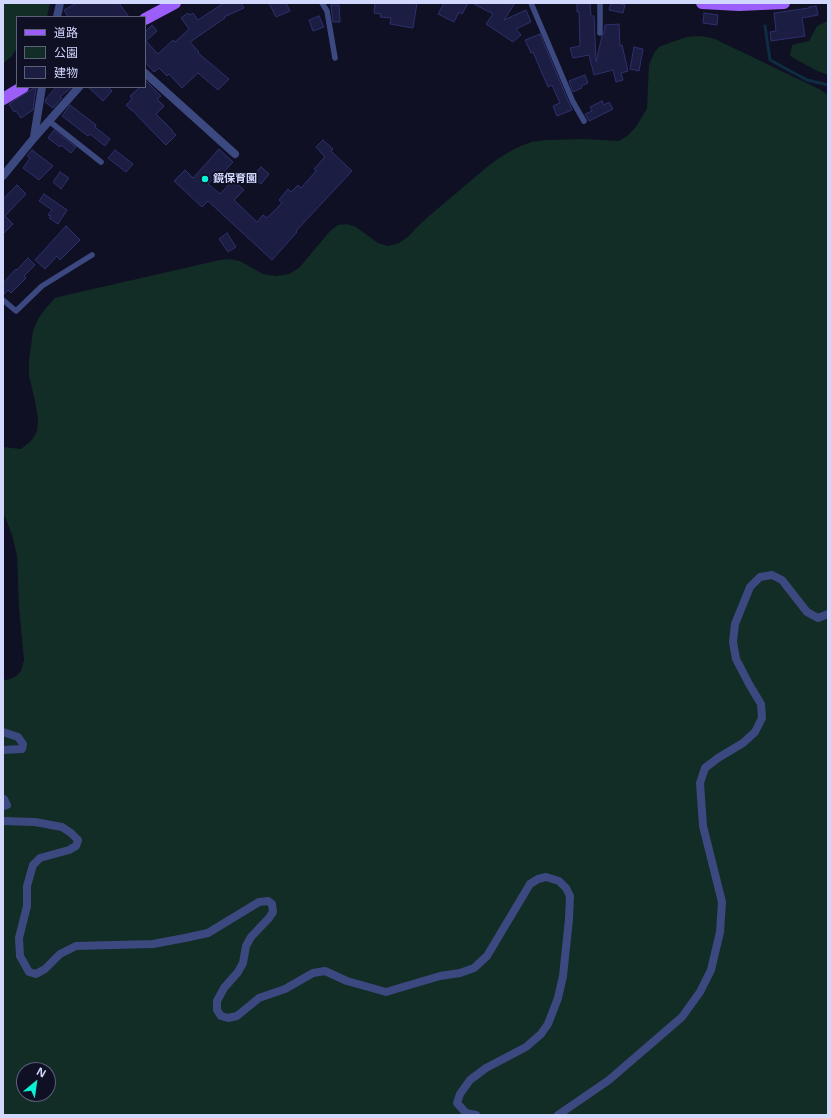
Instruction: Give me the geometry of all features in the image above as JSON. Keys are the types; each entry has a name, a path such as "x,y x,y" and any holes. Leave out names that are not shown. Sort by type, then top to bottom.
{"main road":[{"path":"702,3 739,5 784,3"},
{"path":"146,18 168,4"},
{"path":"3,99 21,88"}],"street":[{"path":"57,16 60,3"},
{"path":"146,74 235,154"},
{"path":"34,138 42,88"},
{"path":"3,176 78,88"},
{"path":"558,1115 609,1080 682,1016 700,992 711,970 720,932 722,902 703,826 700,783 706,768 718,758 743,743 755,732 762,718 761,704 736,659 733,642 735,624 750,587 760,577 772,575 782,580 807,612 818,618 828,614"},
{"path":"3,732 18,737 23,744 22,749 3,750"},
{"path":"3,799 7,805 3,806"},
{"path":"3,821 35,822 62,827 78,840 76,846 69,850 40,858 33,865 27,886 28,906 19,938 20,956 29,972 36,974 45,969 60,954 76,946 153,944 185,938 208,933 259,902 268,901 272,904 273,912 251,937 246,946 243,962 238,972 224,988 218,1000 217,1010 221,1016 228,1018 237,1016 259,998 285,990 313,973 324,971 347,981 386,992 440,976 460,973 474,968 487,956 530,884 538,879 546,877 558,881 566,888 570,896 563,976 558,998 548,1024 541,1034 526,1047 486,1068 470,1080 460,1094 457,1103 466,1113 476,1115"}],"lane":[{"path":"322,3 327,11 335,58"},
{"path":"531,3 573,102 584,121"},
{"path":"600,3 600,33"},
{"path":"49,121 101,162"},
{"path":"3,300 16,311 42,286 92,255"}],"green space":[{"path":"3,3 50,3 47,16 16,16 16,50 12,56 3,62"},
{"path":"828,21 828,75 815,70 790,56 792,45 809,41 817,26"},
{"path":"699,36 715,39 821,90 828,95 828,1115 3,1115 3,679 7,680 15,677 21,671 24,660 19,607 17,555 12,535 3,514 3,447 21,449 32,440 37,431 38,418 29,376 29,360 33,331 38,319 55,298 220,260 230,259 240,261 263,274 276,276 289,274 299,268 330,231 338,225 347,224 356,227 378,243 388,246 399,243 409,236 429,216 487,167 516,148 531,142 546,140 584,139 619,141 627,136 636,127 647,108 649,65 654,53 659,47 687,37"}],"building":[{"path":"77,3 119,3 128,16 67,16 64,10"},
{"path":"224,3 241,3 244,8 224,17 225,18 190,42 199,52 198,53 229,79 218,90 198,73 182,88 169,74 167,76 159,68 154,72 146,63 146,41 158,54 173,40 175,42 189,29 181,18 188,13 190,15 193,13 198,20"},
{"path":"269,3 286,3 290,11 276,17"},
{"path":"375,3 417,3 413,28 390,24 391,18 380,17 381,14 374,13"},
{"path":"444,3 468,3 462,14 459,12 454,22 438,14"},
{"path":"472,3 515,3 504,20 526,10 531,22 516,29 521,35 513,42 486,24 493,14"},
{"path":"577,3 590,3 591,16 594,16 596,62 605,25 619,24 620,46 622,45 628,71 621,73 623,80 616,82 613,70 594,75 589,55 573,58 570,48 580,46 579,12 577,12"},
{"path":"611,3 625,5 623,13 609,10"},
{"path":"331,5 339,5 340,22 333,22"},
{"path":"816,6 818,15 802,18 805,36 771,41 770,32 776,31 774,13"},
{"path":"704,13 718,15 717,25 703,23"},
{"path":"319,16 324,27 313,31 309,20"},
{"path":"152,25 157,31 146,41 146,31"},
{"path":"540,34 572,110 557,116 553,106 560,103 552,85 548,87 533,52 531,53 525,40"},
{"path":"634,47 643,49 639,71 630,69"},
{"path":"585,75 588,83 581,86 582,88 573,92 569,81"},
{"path":"146,81 161,96 157,99 164,106 156,114 176,135 166,145 126,105 132,99 130,96 139,88 146,88"},
{"path":"33,88 36,88 33,110 21,118 16,111 14,112 9,104"},
{"path":"55,88 71,88 60,97 62,98 53,108 45,102"},
{"path":"89,88 109,88 112,91 103,101"},
{"path":"602,101 604,105 609,102 613,109 589,121 585,114 592,111 590,107"},
{"path":"70,105 96,125 95,127 110,139 105,146 90,134 88,136 62,116"},
{"path":"54,130 76,147 71,153 61,145 60,147 48,138"},
{"path":"323,140 333,149 331,151 352,171 296,231 297,232 272,260 208,201 202,207 174,181 185,170 193,178 219,149 233,162 222,174 220,171 208,184 220,194 233,180 244,190 234,200 257,222 263,215 267,218 282,203 279,200 288,189 291,192 298,185 301,188 316,171 314,169 325,157 316,147"},
{"path":"32,150 53,166 39,180 23,168 30,158 27,156"},
{"path":"115,150 133,164 126,172 108,158"},
{"path":"261,167 269,174 261,184 252,176"},
{"path":"60,172 69,178 61,189 53,182"},
{"path":"17,185 26,194 5,216 13,224 3,234 3,199"},
{"path":"44,194 67,210 58,224 49,218 51,216 48,215 52,210 39,201"},
{"path":"66,226 80,240 60,260 57,256 45,269 35,260"},
{"path":"227,233 236,247 228,252 219,239"},
{"path":"28,258 35,265 24,276 26,278 11,293 8,290 3,295 3,283"}],"waterway":[{"path":"765,26 770,60 807,80 828,85"}],"place":[{"name":"鏡保育園","path":"205,179"}]}
